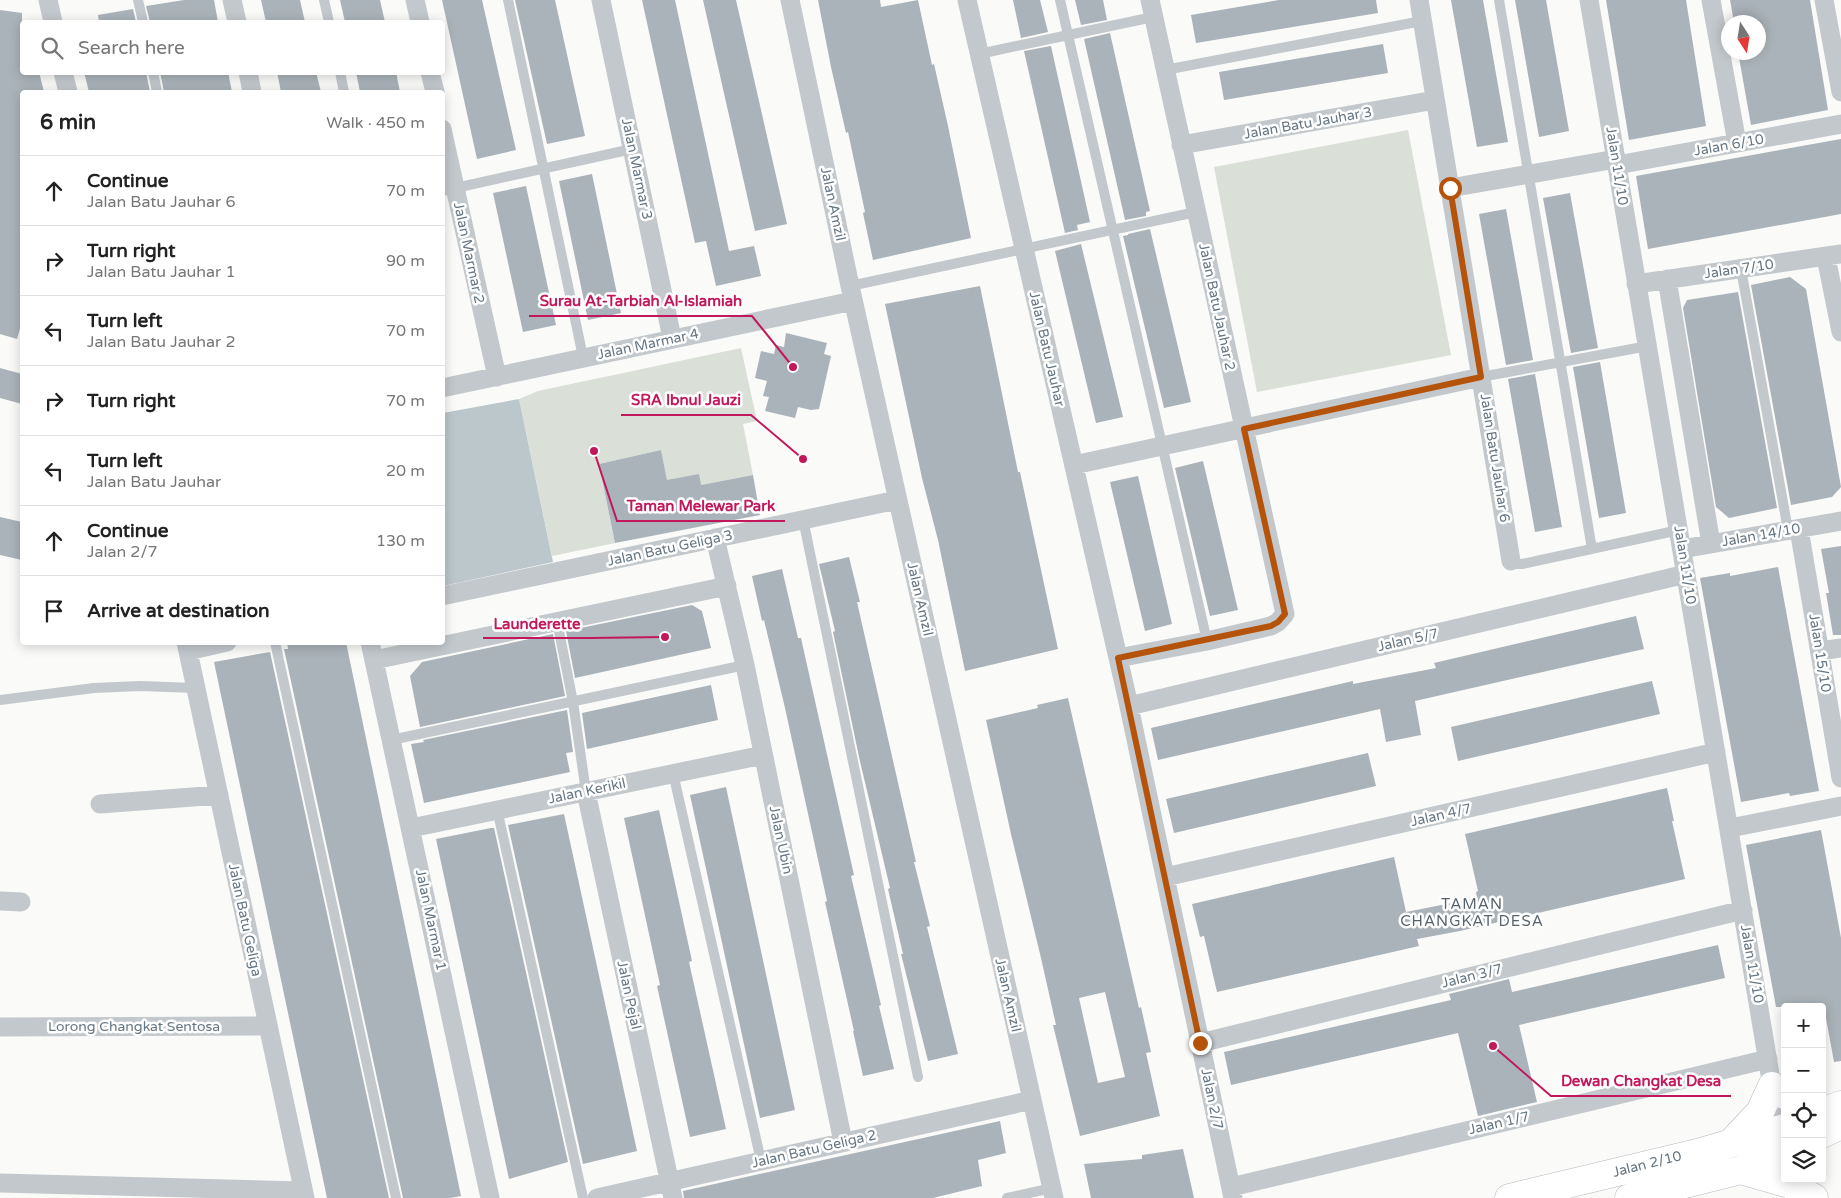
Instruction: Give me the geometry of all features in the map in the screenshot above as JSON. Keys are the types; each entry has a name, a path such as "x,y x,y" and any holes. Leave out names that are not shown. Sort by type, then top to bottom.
{"main road":[{"path":"1732,1143 1778,1091"},
{"name":"Jalan 2/10","path":"1509,1198 1781,1129"},
{"name":"Jalan 2/10","path":"1629,1198 1741,1170 1781,1154"},
{"path":"1741,1170 1811,1191"}],"street":[{"path":"48,0 53,20"},
{"path":"232,0 237,20"},
{"path":"415,0 420,20"},
{"name":"Jalan Marmar 3","path":"601,0 672,338"},
{"name":"Jalan Amzil","path":"790,0 851,293 1053,1193"},
{"name":"Jalan Batu Jauhar","path":"967,0 1128,702"},
{"name":"Jalan Batu Jauhar 6","path":"1419,0 1512,561"},
{"name":"Jalan 11/10","path":"1589,0 1768,1060 1781,1107"},
{"path":"1711,0 1737,143"},
{"path":"1824,0 1841,92"},
{"name":"Jalan Batu Jauhar 2","path":"1152,9 1285,614 1278,622 1271,626 1207,641"},
{"path":"65,75 68,90"},
{"path":"249,75 252,90"},
{"path":"431,75 434,90"},
{"name":"Jalan Batu Jauhar 3","path":"1182,145 1435,100"},
{"name":"Jalan 6/10","path":"1450,188 1529,174 1737,143 1841,124"},
{"name":"Jalan Marmar 2","path":"445,155 449,189 496,377"},
{"path":"1834,255 1841,332"},
{"name":"Jalan 7/10","path":"1636,284 1742,270 1834,255"},
{"path":"1667,279 1712,544"},
{"name":"Jalan Marmar 4","path":"445,387 672,338 851,293"},
{"path":"1074,465 1481,377"},
{"name":"Jalan Batu Geliga 3","path":"445,595 897,500"},
{"name":"Jalan 14/10","path":"1682,549 1841,521"},
{"name":"Jalan 15/10","path":"1794,529 1820,651 1841,778"},
{"name":"Jalan Ubin","path":"715,538 745,665 843,1142"},
{"name":"Jalan 5/7","path":"1128,702 1686,574"},
{"path":"445,639 557,621 726,586"},
{"path":"1118,658 1207,641"},
{"path":"187,647 203,645"},
{"path":"372,651 409,645"},
{"name":"Jalan Batu Geliga","path":"187,647 304,1194"},
{"path":"1820,651 1841,648"},
{"name":"Jalan Marmar 1","path":"372,651 490,1198"},
{"name":"Jalan 2/7","path":"1128,702 1232,1192"},
{"name":"Jalan 4/7","path":"1165,877 1716,752"},
{"name":"Jalan Kerikil","path":"411,828 763,755"},
{"name":"Jalan Pejal","path":"586,792 671,1190"},
{"path":"100,804 218,795"},
{"path":"1730,828 1841,806"},
{"path":"0,901 21,902"},
{"name":"Jalan 3/7","path":"1200,1043 1743,910"},
{"name":"Lorong Changkat Sentosa","path":"0,1026 268,1026"},
{"name":"Jalan 1/7","path":"1232,1192 1768,1060"},
{"name":"Jalan Batu Geliga 2","path":"597,1198 671,1190 761,1161 1032,1100"},
{"path":"0,1183 304,1194"}],"lane":[{"path":"138,0 143,20"},
{"path":"324,0 329,20"},
{"path":"508,0 583,357"},
{"path":"1060,0 1207,641"},
{"path":"1499,0 1592,549"},
{"path":"979,54 1068,36 1152,9"},
{"path":"1165,70 1422,21"},
{"path":"154,75 158,90"},
{"path":"341,75 344,90"},
{"path":"449,189 632,149"},
{"path":"851,293 1024,248 1196,212"},
{"path":"1742,270 1794,529"},
{"path":"1481,377 1648,346"},
{"path":"803,520 918,1077"},
{"path":"1512,561 1516,564 1522,564 1679,530"},
{"path":"557,621 573,702 586,792"},
{"path":"276,645 396,1198"},
{"path":"391,740 745,665"},
{"path":"0,700 94,688 140,686 195,688"},
{"path":"673,773 761,1161"},
{"path":"497,809 583,1198"},
{"path":"1007,1198 1053,1193"}],"shaded area":[{"path":"1408,130 1451,355 1257,392 1214,167"},
{"path":"741,348 757,421 743,424 753,475 701,485 667,480 661,450 599,464 615,543 552,556 519,399 538,391"},
{"path":"519,399 553,562 445,586 445,413"}],"building":[{"path":"184,0 214,0 218,20 150,20 146,6"},
{"path":"261,0 300,0 305,20 266,20"},
{"path":"340,0 380,0 385,20 345,20"},
{"path":"442,0 482,0 516,150 477,159"},
{"path":"515,0 555,0 585,136 547,144"},
{"path":"642,0 675,0 729,251 754,246 761,276 716,286 706,241 695,243"},
{"path":"703,0 736,0 787,224 755,231"},
{"path":"818,0 880,0 881,7 918,0 948,126 971,238 873,260 863,213 865,212 848,132 846,133 831,67"},
{"path":"1013,0 1040,0 1048,32 1021,38"},
{"path":"1075,0 1103,0 1107,20 1081,25"},
{"path":"1279,0 1376,0 1378,13 1196,43 1191,15"},
{"path":"1451,0 1483,0 1508,142 1477,147"},
{"path":"1515,0 1546,0 1569,131 1539,137"},
{"path":"1606,0 1686,0 1706,126 1629,140"},
{"path":"1730,0 1810,0 1828,110 1751,125 1739,60 1766,60 1766,15 1733,15"},
{"path":"133,9 136,20 99,20 98,15"},
{"path":"0,10 22,13 22,20 20,20 20,75 40,75 44,90 20,90 20,328 17,339 0,334"},
{"path":"1110,33 1150,211 1146,212 1146,216 1125,220 1084,39"},
{"path":"1383,44 1388,73 1224,100 1219,72"},
{"path":"1051,46 1090,222 1077,225 1078,230 1065,233 1024,51"},
{"path":"85,75 147,75 150,90 88,90"},
{"path":"161,75 229,75 232,90 164,90"},
{"path":"278,75 317,75 320,90 281,90"},
{"path":"357,75 397,75 400,90 360,90"},
{"path":"1841,139 1841,214 1648,249 1636,176"},
{"path":"592,174 621,313 588,320 559,181"},
{"path":"526,186 556,325 523,332 493,193"},
{"path":"1570,193 1598,348 1571,353 1543,198"},
{"path":"1506,209 1533,360 1506,365 1479,214"},
{"path":"1150,229 1191,402 1164,408 1123,236"},
{"path":"1081,244 1123,417 1096,423 1055,251"},
{"path":"1790,277 1806,289 1841,487 1832,497 1791,505 1751,285"},
{"path":"980,286 1018,472 1020,472 1058,649 965,671 938,540 922,478 885,304"},
{"path":"1738,292 1777,508 1729,518 1716,507 1683,308 1687,300"},
{"path":"786,333 827,343 824,354 831,356 819,409 811,410 798,407 795,418 765,411 769,397 763,396 767,381 755,378 761,351 774,354 776,345 784,347"},
{"path":"1600,362 1626,513 1599,518 1573,367"},
{"path":"0,368 20,373 20,403 0,398"},
{"path":"1535,374 1562,527 1535,532 1508,379"},
{"path":"661,450 667,480 699,474 701,485 753,475 760,515 615,543 599,464"},
{"path":"1203,461 1238,610 1210,616 1175,468"},
{"path":"1138,476 1172,624 1145,631 1110,482"},
{"path":"0,517 20,522 20,560 0,555"},
{"path":"1841,546 1841,635 1833,635 1826,593 1829,593 1821,549"},
{"path":"849,557 860,602 857,602 916,862 914,862 930,926 927,927 958,1054 928,1061 901,954 903,954 888,889 890,888 859,757 833,632 835,631 819,564"},
{"path":"1778,567 1819,791 1790,796 1789,793 1741,802 1700,578 1730,573 1730,576"},
{"path":"782,569 798,638 801,638 854,875 851,876 894,1069 863,1076 785,708 752,576"},
{"path":"692,605 702,611 711,648 575,678 566,631"},
{"path":"1636,616 1644,649 1415,701 1421,735 1386,742 1380,709 1158,760 1151,728 1353,681 1353,684 1436,668 1434,663"},
{"path":"553,634 565,696 420,727 410,676 422,662"},
{"path":"287,645 347,645 461,1196 450,1198 403,1198 284,649 288,649"},
{"path":"270,652 389,1198 327,1198 214,662"},
{"path":"1652,681 1660,714 1458,761 1451,727"},
{"path":"711,685 718,720 587,749 582,713"},
{"path":"1068,698 1139,1008 1141,1007 1151,1052 1146,1053 1160,1116 1080,1136 1053,1025 1056,1025 986,720 1038,708 1037,705","holes":["1105,992 1125,1077 1098,1083 1079,998"]},
{"path":"567,710 573,752 566,753 570,772 424,803 411,744"},
{"path":"1368,753 1376,786 1174,833 1166,799"},
{"path":"726,787 795,1110 760,1118 690,795"},
{"path":"1667,788 1685,879 1460,931 1417,939 1419,946 1217,992 1204,936 1200,937 1192,904 1394,857 1406,912 1477,898 1476,892 1478,891 1465,834"},
{"path":"659,810 692,961 689,962 726,1129 690,1137 657,986 660,985 624,818"},
{"path":"564,814 637,1151 583,1164 508,825"},
{"path":"494,828 568,1162 509,1179 436,839"},
{"path":"1821,830 1841,938 1841,1061 1834,1062 1826,1018 1826,1003 1781,1003 1781,1007 1776,1007 1746,845"},
{"path":"1718,945 1725,978 1519,1025 1537,1102 1478,1116 1458,1033 1231,1085 1224,1052 1451,1000 1449,994 1509,979 1512,992"},
{"path":"1000,1121 1006,1153 978,1160 982,1186 933,1198 684,1198 683,1191"},
{"path":"1183,1149 1194,1198 1091,1198 1084,1164 1142,1159 1142,1155"}],"place":[{"name":"Surau At-Tarbiah Al-Islamiah","path":"793,367"},
{"name":"Taman Melewar Park","path":"594,451"},
{"name":"SRA Ibnul Jauzi","path":"803,459"},
{"name":"Launderette","path":"665,637"},
{"name":"Dewan Changkat Desa","path":"1493,1046"}],"district":[{"name":"TAMAN CHANGKAT DESA","path":"1472,912"}],"route":[{"path":"1200,1043 1118,658 1207,641 1271,626 1278,622 1285,614 1244,429 1481,377 1450,188"}]}
